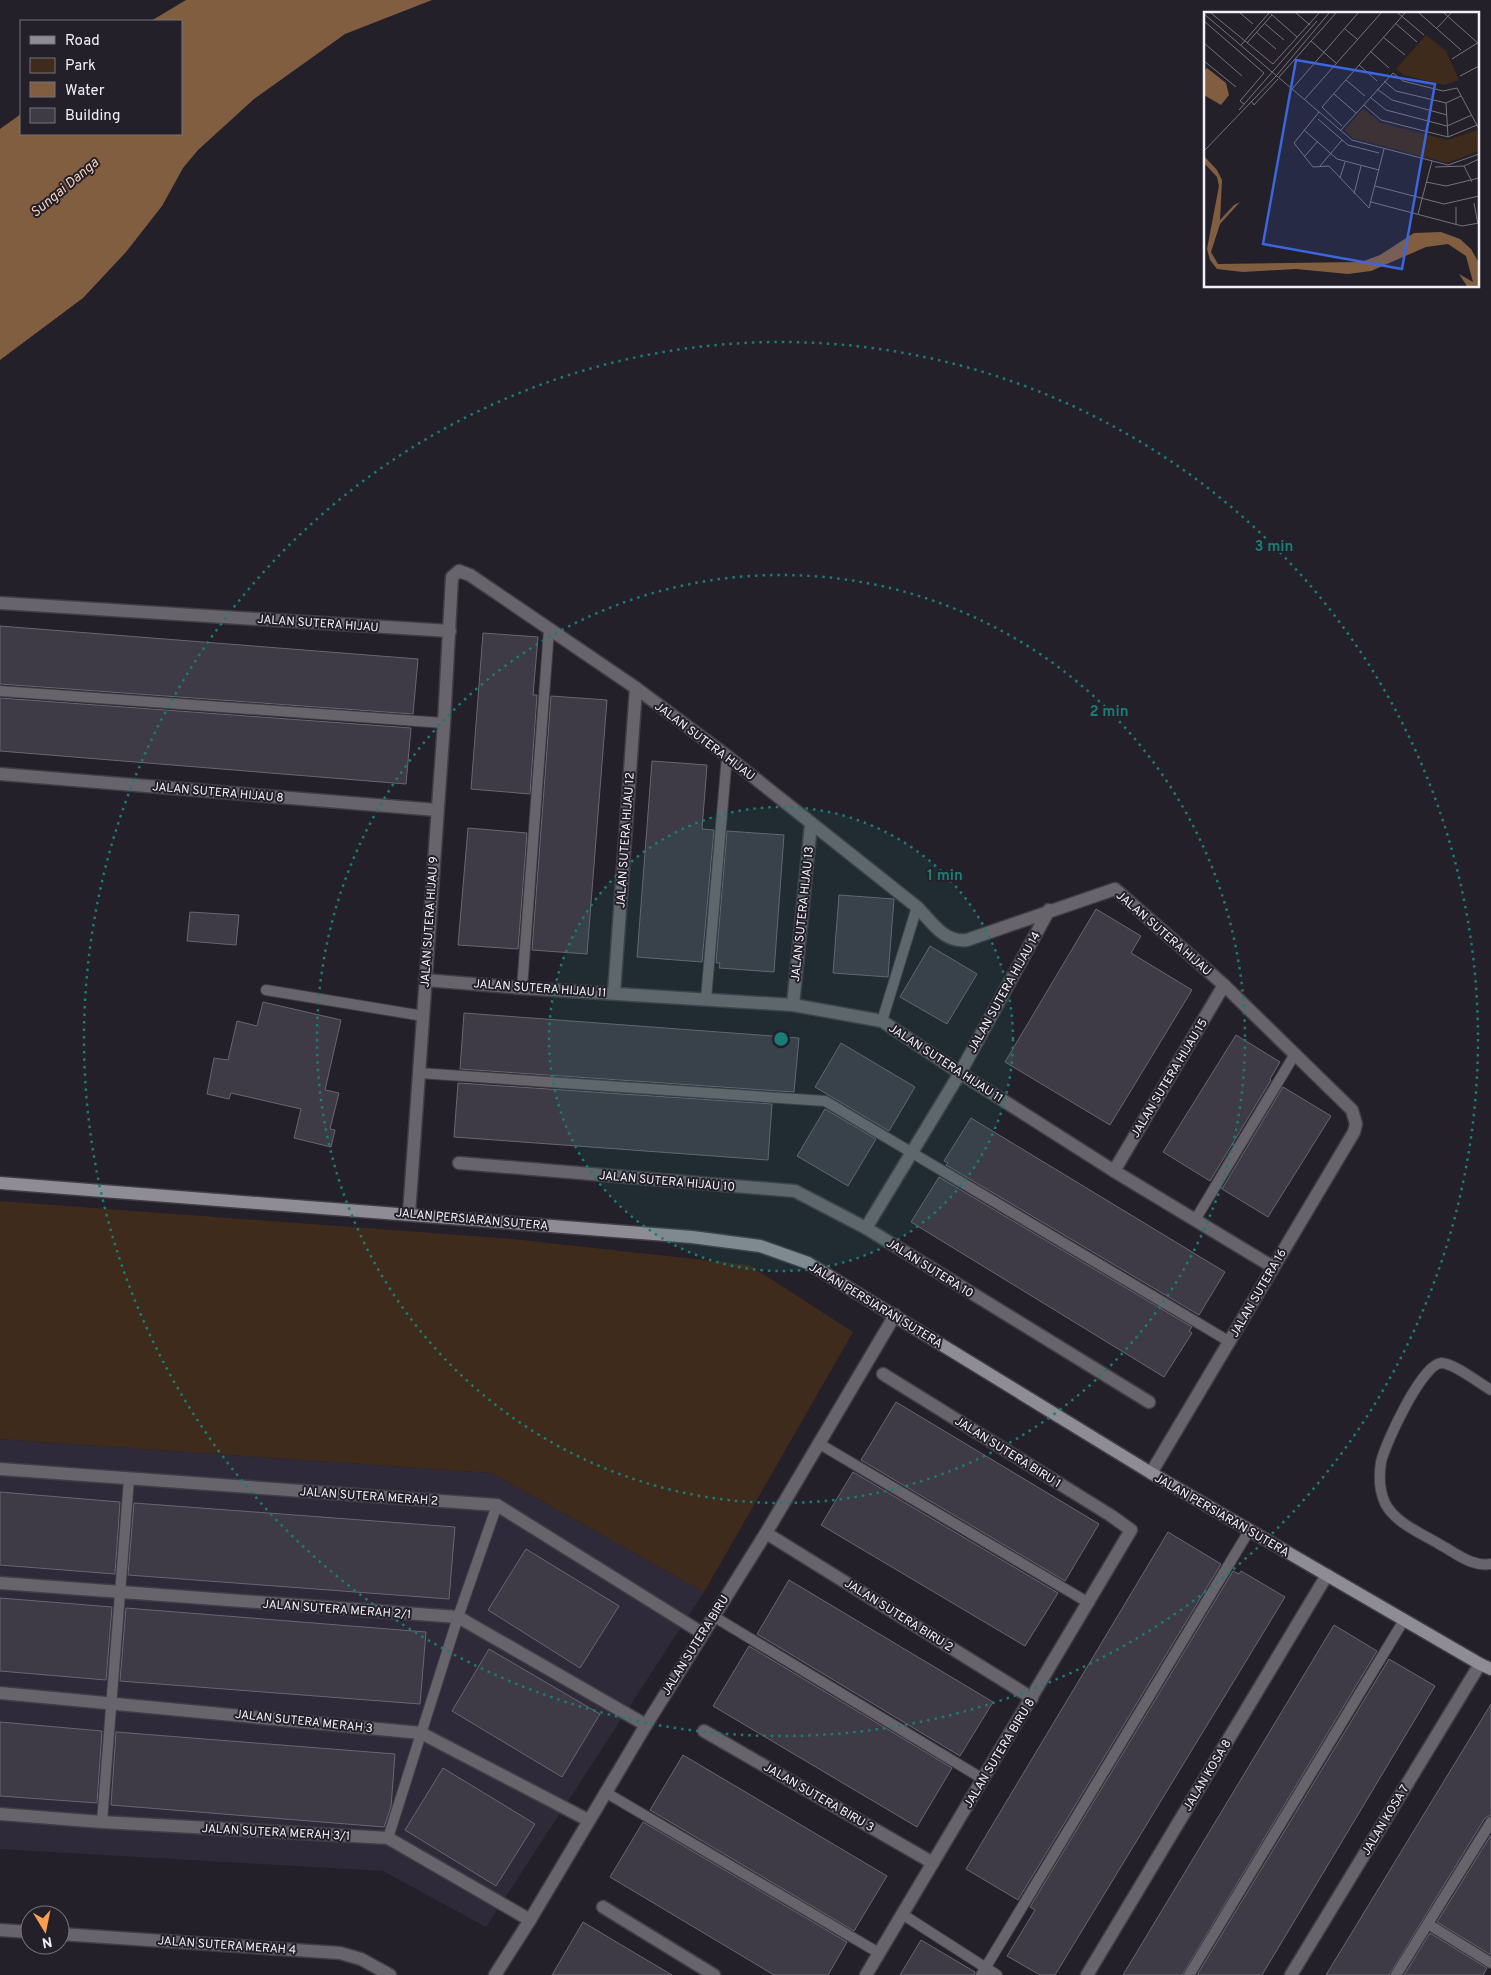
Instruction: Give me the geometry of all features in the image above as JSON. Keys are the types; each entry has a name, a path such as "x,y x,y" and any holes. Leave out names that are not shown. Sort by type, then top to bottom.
{"street":[{"name":"JALAN SUTERA HIJAU","path":"0,603 450,631 452,578 459,571 470,575 636,688 727,756 917,907 943,934 959,941 967,940 1114,889 1224,985 1352,1110"},
{"name":"JALAN SUTERA HIJAU 9","path":"409,1214 450,631"},
{"name":"JALAN SUTERA HIJAU 12","path":"614,993 636,688"},
{"name":"JALAN SUTERA HIJAU 8","path":"0,774 437,810"},
{"name":"JALAN SUTERA HIJAU 13","path":"793,1005 811,824"},
{"name":"JALAN SUTERA HIJAU 14","path":"960,1073 1049,910"},
{"name":"JALAN SUTERA HIJAU 11","path":"425,980 793,1005 882,1021 1114,1171 1273,1267"},
{"name":"JALAN SUTERA HIJAU 15","path":"1114,1171 1224,985"},
{"path":"866,1228 960,1073"},
{"name":"JALAN SUTERA 16","path":"1151,1473 1354,1132 1356,1124 1352,1110"},
{"name":"JALAN SUTERA HIJAU 10","path":"459,1163 795,1191 866,1228"},
{"name":"JALAN PERSIARAN SUTERA","path":"0,1183 692,1237 760,1246 808,1263 1151,1473 1488,1668"},
{"name":"JALAN SUTERA 10","path":"866,1228 1149,1402"},
{"name":"JALAN SUTERA BIRU","path":"495,1975 702,1633 766,1533 895,1315"},
{"name":"JALAN SUTERA BIRU 1","path":"883,1374 1110,1515 1131,1530"},
{"name":"JALAN SUTERA MERAH 2","path":"0,1469 496,1506 702,1633"},
{"name":"JALAN SUTERA BIRU 8","path":"866,1975 1131,1530"},
{"name":"JALAN SUTERA BIRU 2","path":"766,1533 1032,1698"},
{"name":"JALAN KOSA 8","path":"1087,1975 1327,1575"},
{"name":"JALAN SUTERA MERAH 2/1","path":"0,1583 458,1618 646,1725"},
{"name":"JALAN KOSA 7","path":"1291,1975 1488,1668"},
{"name":"JALAN SUTERA MERAH 3","path":"0,1693 420,1733 588,1820"},
{"name":"JALAN SUTERA BIRU 3","path":"704,1731 933,1863"},
{"name":"JALAN SUTERA MERAH 3/1","path":"0,1814 102,1822 388,1838 530,1920"},
{"path":"603,1907 714,1975"},
{"path":"0,1930 20,1931"},
{"name":"JALAN SUTERA MERAH 4","path":"70,1935 340,1953 361,1959 390,1975"}],"lane":[{"path":"522,988 549,630"},
{"path":"0,691 444,723"},
{"path":"706,999 727,756"},
{"path":"882,1021 917,907"},
{"path":"266,990 423,1016"},
{"path":"1195,1220 1294,1054"},
{"path":"419,1073 825,1101 1230,1342"},
{"path":"1491,1390 1452,1366 1440,1363 1431,1367 1413,1390 1400,1416 1382,1460 1379,1480 1385,1504 1401,1522 1474,1564 1491,1564"},
{"path":"818,1444 1089,1603"},
{"path":"102,1822 129,1479"},
{"path":"388,1838 420,1733 496,1506"},
{"path":"983,1971 1249,1531"},
{"path":"713,1616 983,1779"},
{"path":"1189,1975 1404,1620"},
{"path":"605,1792 879,1952"},
{"path":"1396,1975 1491,1822"},
{"path":"902,1914 983,1971 997,1975"},
{"path":"1428,1924 1491,1963"}],"shaded area":[{"path":"0,1439 492,1473 704,1592 486,1927 383,1871 0,1849"}],"green space":[{"path":"0,1201 513,1239 749,1265 853,1332 704,1592 492,1473 0,1439"}],"water":[{"name":"Sungai Danga","path":"186,0 432,0 345,34 254,99 198,150 183,168 162,206 126,252 83,298 0,360 0,129 20,115 20,135 182,135 182,20 153,20"}],"building":[{"path":"0,626 418,659 413,714 0,684"},
{"path":"483,633 538,637 533,695 537,695 530,794 471,789"},
{"path":"551,696 607,700 587,954 532,950"},
{"path":"0,698 411,728 406,784 0,751"},
{"path":"652,761 707,765 702,829 714,830 702,962 637,957"},
{"path":"468,828 527,833 518,949 458,945"},
{"path":"727,831 784,835 774,972 719,968 720,963 716,963"},
{"path":"839,895 894,899 888,977 833,973"},
{"path":"1096,909 1141,936 1131,953 1192,990 1110,1125 1005,1062"},
{"path":"190,912 239,915 236,945 187,941"},
{"path":"930,946 977,974 947,1024 900,997"},
{"path":"263,1002 341,1020 325,1090 339,1093 330,1129 335,1130 331,1147 294,1138 301,1109 231,1093 229,1099 207,1094 214,1058 228,1060 237,1021 257,1026"},
{"path":"464,1013 799,1038 794,1092 460,1069"},
{"path":"1236,1035 1280,1062 1210,1181 1163,1152"},
{"path":"841,1043 915,1087 889,1131 815,1087"},
{"path":"458,1083 772,1104 768,1160 454,1137"},
{"path":"1283,1087 1331,1116 1268,1217 1222,1189"},
{"path":"825,1109 876,1139 848,1186 797,1156"},
{"path":"971,1118 1225,1272 1199,1315 946,1165 948,1163 944,1161"},
{"path":"939,1177 1192,1327 1189,1331 1192,1333 1164,1377 911,1222"},
{"path":"896,1402 1099,1524 1065,1581 861,1460"},
{"path":"853,1472 1058,1593 1025,1646 821,1525"},
{"path":"0,1492 120,1502 115,1574 0,1565"},
{"path":"134,1503 455,1527 449,1599 128,1575"},
{"path":"1168,1532 1221,1564 1018,1900 966,1869"},
{"path":"526,1549 619,1606 580,1668 488,1610"},
{"path":"1233,1571 1239,1574 1241,1571 1285,1597 1055,1975 1040,1975 1007,1956 1035,1910 1030,1907"},
{"path":"789,1580 993,1702 960,1756 757,1634"},
{"path":"0,1598 112,1607 106,1680 0,1671"},
{"path":"126,1608 426,1632 420,1704 120,1681"},
{"path":"1334,1625 1377,1651 1182,1975 1123,1975"},
{"path":"749,1646 952,1768 917,1827 713,1706"},
{"path":"489,1649 600,1714 562,1777 452,1711"},
{"path":"1389,1659 1435,1686 1262,1975 1197,1975"},
{"path":"1491,1704 1491,1815 1485,1818 1389,1975 1326,1975"},
{"path":"0,1722 102,1731 97,1803 0,1796"},
{"path":"116,1732 395,1754 391,1807 384,1827 111,1805"},
{"path":"683,1755 887,1876 854,1931 650,1810"},
{"path":"443,1768 535,1824 496,1886 405,1830"},
{"path":"643,1822 847,1942 828,1975 774,1975 610,1877"},
{"path":"1491,1835 1491,1955 1437,1922"},
{"path":"583,1922 618,1943 672,1975 552,1975"},
{"path":"1430,1933 1487,1968 1483,1975 1404,1975"},
{"path":"921,1940 975,1972 974,1975 900,1975"}]}
